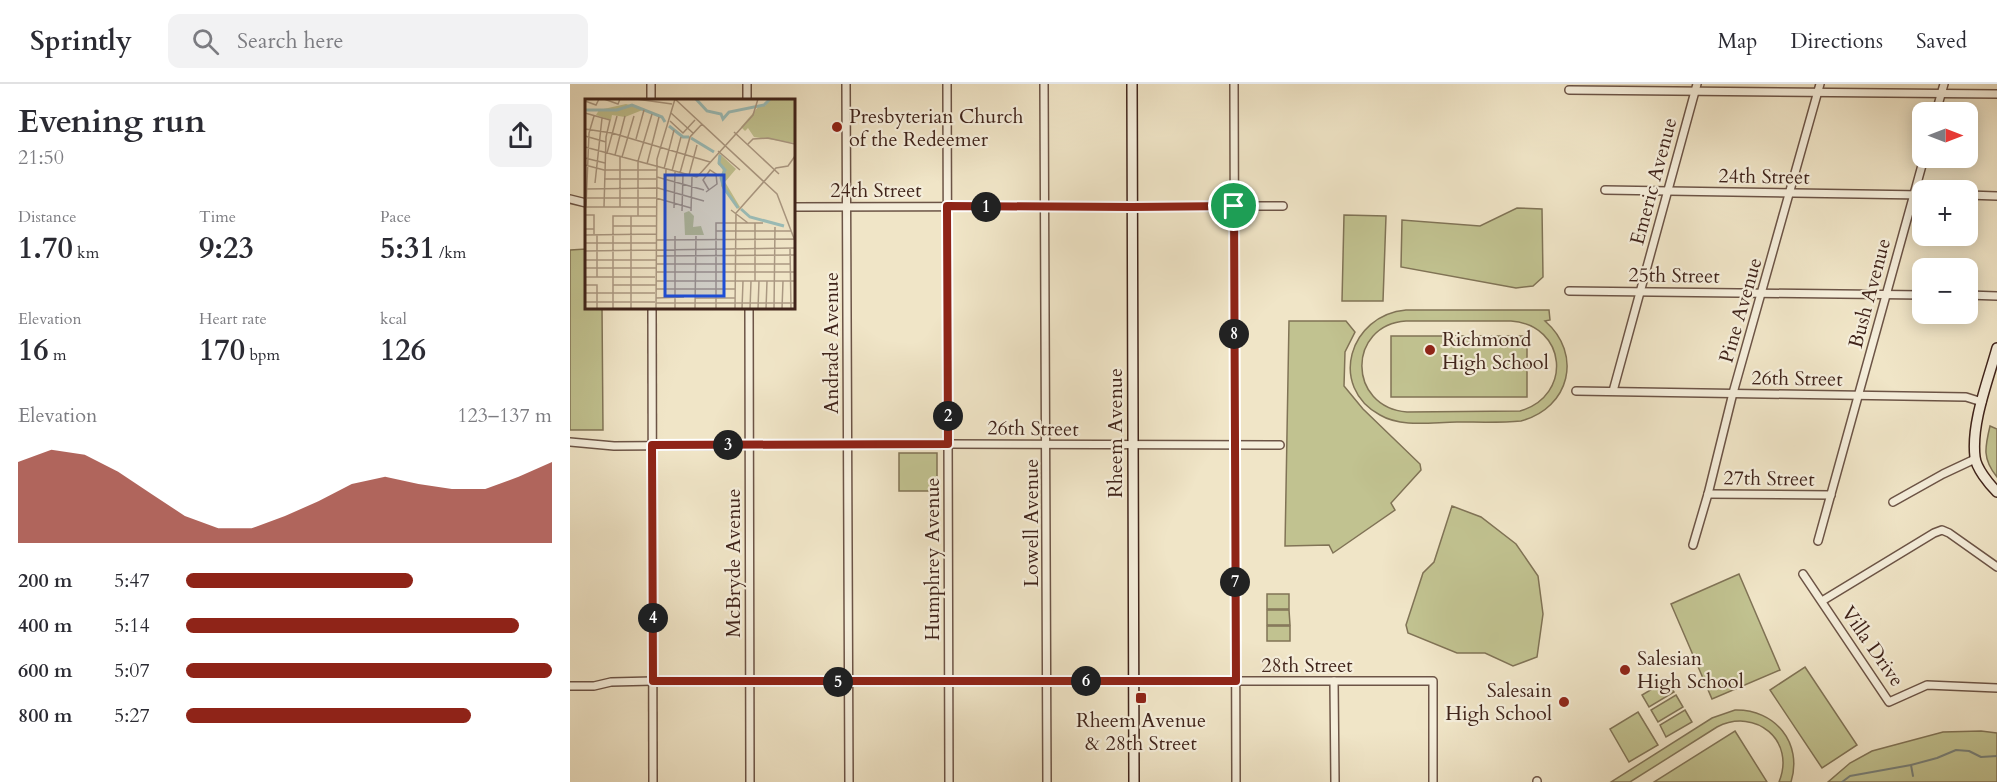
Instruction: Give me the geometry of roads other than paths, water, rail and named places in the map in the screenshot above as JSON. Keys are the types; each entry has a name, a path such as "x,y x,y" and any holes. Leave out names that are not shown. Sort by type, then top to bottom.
{"street":[{"name":"Andrade Avenue","path":"846,84 849,782"},
{"name":"Humphrey Avenue","path":"947,84 949,782"},
{"name":"Lowell Avenue","path":"1044,84 1047,782"},
{"name":"Rheem Avenue","path":"1132,84 1134,782"},
{"path":"1234,84 1236,782"},
{"name":"Pine Avenue","path":"1692,545 1820,84"},
{"path":"1939,102 1944,84"},
{"path":"1569,90 1696,88 1997,94"},
{"name":"Emeric Avenue","path":"1613,392 1696,88"},
{"name":"24th Street","path":"1605,190 1912,194"},
{"path":"1978,195 1997,196"},
{"path":"570,199 585,204"},
{"name":"Bush Avenue","path":"1818,541 1912,201"},
{"name":"24th Street","path":"795,207 1283,206"},
{"name":"25th Street","path":"1569,291 1912,295"},
{"path":"1978,295 1997,296"},
{"path":"652,309 653,782"},
{"name":"McBryde Avenue","path":"749,309 750,782"},
{"path":"1997,348 1976,431 1975,459 1990,485 1997,492"},
{"name":"26th Street","path":"1576,391 1966,397 1982,402"},
{"name":"26th Street","path":"570,442 614,446 1047,444 1280,446"},
{"path":"1893,502 1975,459"},
{"name":"27th Street","path":"1708,494 1830,495"},
{"name":"Villa Drive","path":"1997,567 1942,530 1822,601 1889,702 1927,685 1997,688"},
{"path":"1803,574 1822,601"},
{"name":"28th Street","path":"570,686 653,681 1433,681 1433,782"},
{"path":"1334,681 1335,782"}],"waterway":[{"path":"1842,782 1850,776 1911,765 1956,750 1969,751 1981,757 1997,756"},
{"path":"1911,765 1913,776"}],"place":[{"name":"Presbyterian Church of the Redeemer","path":"837,127"},
{"name":"Richmond High School","path":"1430,350"},
{"name":"Salesian High School","path":"1625,670"},
{"name":"Rheem Avenue & 28th Street","path":"1141,698"},
{"name":"Salesain High School","path":"1564,702"}]}
